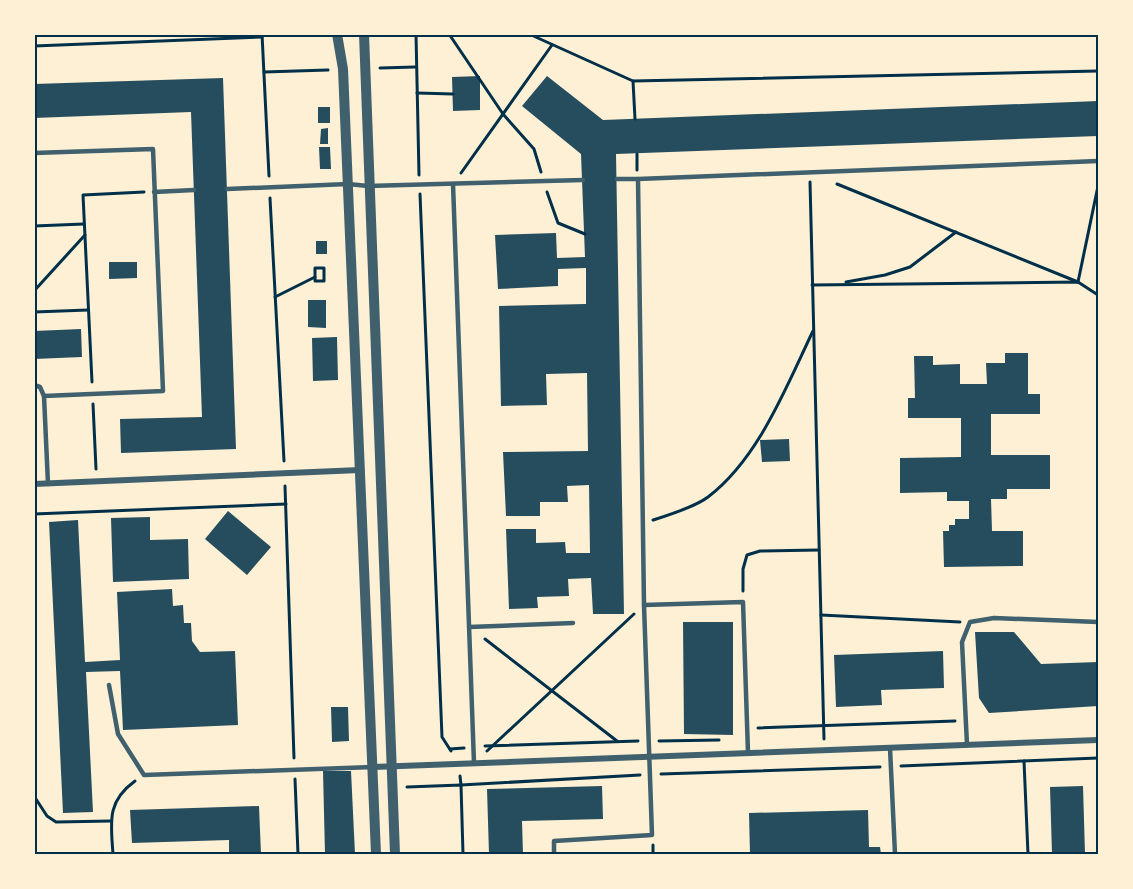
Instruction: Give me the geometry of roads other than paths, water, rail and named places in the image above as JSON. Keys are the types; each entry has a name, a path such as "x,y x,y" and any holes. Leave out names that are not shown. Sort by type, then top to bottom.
{"street":[{"path":"337,34 343,63 376,855"},
{"path":"363,34 395,855"},
{"path":"34,484 360,470"},
{"path":"373,767 1098,740"}],"lane":[{"path":"34,153 153,149 163,391 44,396"},
{"path":"617,179 1098,161"},
{"path":"554,855 554,842 652,835 644,605 638,179"},
{"path":"227,189 348,184 368,186 583,180"},
{"path":"453,184 474,763"},
{"path":"154,192 194,190"},
{"path":"34,385 40,387 44,396 48,484"},
{"path":"644,605 743,602 748,753"},
{"path":"967,745 962,642 970,622 994,618 1098,622"},
{"path":"469,627 573,623"},
{"path":"109,685 118,734 144,775 373,767"},
{"path":"890,748 895,855"}]}
